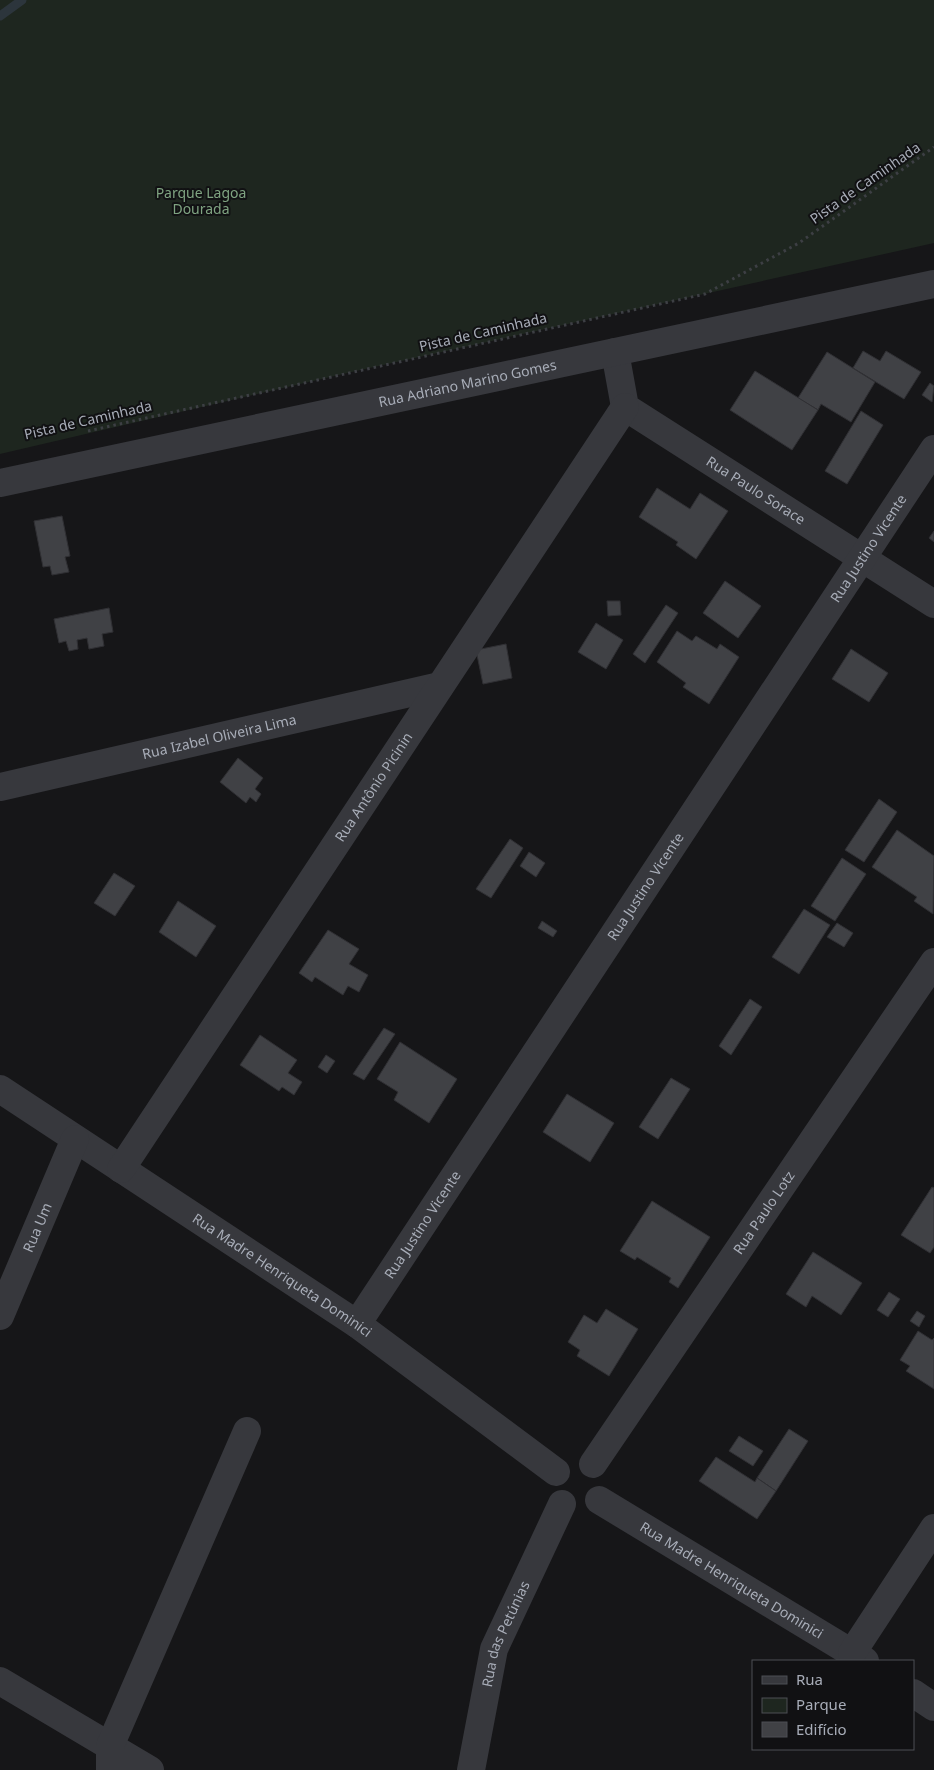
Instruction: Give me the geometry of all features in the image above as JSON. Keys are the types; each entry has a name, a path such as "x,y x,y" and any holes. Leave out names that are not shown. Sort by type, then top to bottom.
{"street":[{"name":"Rua Adriano Marino Gomes","path":"0,483 934,284"},
{"path":"615,352 625,407"},
{"name":"Rua Paulo Sorace","path":"625,407 934,604"},
{"name":"Rua Antônio Picinin","path":"121,1169 625,407"},
{"name":"Rua Justino Vicente","path":"356,1324 934,449"},
{"name":"Rua Izabel Oliveira Lima","path":"0,787 440,686"},
{"name":"Rua Paulo Lotz","path":"593,1464 934,962"},
{"name":"Rua Madre Henriqueta Dominici","path":"0,1089 356,1324 556,1472"},
{"name":"Rua Um","path":"0,1316 75,1139"},
{"path":"110,1758 247,1431"},
{"path":"577,1459 593,1464 603,1477 604,1485 599,1500 586,1509 570,1509 562,1504 553,1489 556,1472 569,1461 577,1459"},
{"name":"Rua Madre Henriqueta Dominici","path":"599,1500 859,1657"},
{"name":"Rua das Petúnias","path":"471,1770 494,1649 562,1504"},
{"path":"859,1657 934,1528"},
{"path":"0,1681 110,1758 150,1770"},
{"path":"914,1694 934,1707"}],"path":[{"name":"Pista de Caminhada","path":"87,431 705,294 799,243 934,147"}],"green space":[{"name":"Parque Lagoa Dourada","path":"0,0 934,0 934,243 356,371 0,454"}],"building":[{"path":"863,351 880,361 886,351 921,372 904,399 853,368"},
{"path":"827,352 875,382 851,422 821,404 818,410 798,398"},
{"path":"755,371 818,410 792,450 730,410"},
{"path":"930,383 934,386 932,402 922,395"},
{"path":"861,411 883,425 847,484 825,471"},
{"path":"657,488 690,509 700,493 728,511 696,559 676,545 678,542 639,517"},
{"path":"62,516 70,556 65,557 69,572 52,575 50,566 43,567 34,521"},
{"path":"934,531 934,542 929,538"},
{"path":"725,581 761,606 738,638 703,613"},
{"path":"607,601 620,601 621,615 608,616"},
{"path":"666,605 678,613 645,663 633,654"},
{"path":"109,608 113,632 102,634 104,646 89,649 87,638 77,640 78,649 69,651 66,641 59,643 54,619"},
{"path":"596,623 623,640 606,669 578,652"},
{"path":"677,631 692,641 696,636 717,649 720,644 739,657 709,704 683,687 686,683 657,662"},
{"path":"506,644 512,678 483,684 476,650"},
{"path":"851,649 888,673 869,702 832,679"},
{"path":"238,758 263,778 255,789 261,794 256,802 250,797 246,803 220,782"},
{"path":"879,799 897,812 864,862 845,850"},
{"path":"897,830 934,856 933,914 914,901 917,897 872,867"},
{"path":"510,839 523,848 491,898 476,889"},
{"path":"529,852 545,863 536,877 520,866"},
{"path":"842,858 866,874 835,921 811,906"},
{"path":"114,873 135,886 115,916 94,903"},
{"path":"178,901 216,926 196,957 159,932"},
{"path":"804,909 830,925 799,974 772,957"},
{"path":"542,921 557,931 553,937 538,928"},
{"path":"837,923 853,933 844,947 827,937"},
{"path":"328,930 359,949 349,964 368,975 359,992 348,986 343,995 315,977 312,982 299,973"},
{"path":"750,999 762,1007 731,1055 719,1046"},
{"path":"384,1028 395,1034 364,1080 353,1074"},
{"path":"260,1035 297,1060 288,1073 302,1082 294,1095 282,1087 279,1091 240,1065"},
{"path":"400,1042 457,1079 429,1123 394,1100 398,1092 377,1079"},
{"path":"326,1055 335,1061 327,1073 318,1067"},
{"path":"671,1078 690,1089 658,1139 639,1127"},
{"path":"567,1094 614,1123 590,1162 543,1132"},
{"path":"932,1187 934,1188 934,1247 930,1253 901,1235"},
{"path":"652,1201 710,1237 678,1288 669,1282 671,1278 637,1257 635,1260 620,1251"},
{"path":"813,1252 862,1283 841,1315 812,1296 806,1307 786,1294"},
{"path":"889,1292 900,1299 888,1317 877,1310"},
{"path":"606,1309 638,1329 609,1376 577,1356 580,1350 568,1342 584,1315 597,1323"},
{"path":"917,1311 925,1316 919,1327 910,1321"},
{"path":"918,1331 932,1340 934,1338 934,1389 906,1371 910,1366 900,1360"},
{"path":"789,1429 808,1441 776,1491 757,1478"},
{"path":"739,1436 763,1451 753,1466 729,1451"},
{"path":"716,1457 755,1482 757,1478 776,1491 757,1519 699,1481"}],"waterway":[{"path":"0,16 22,0"}]}
